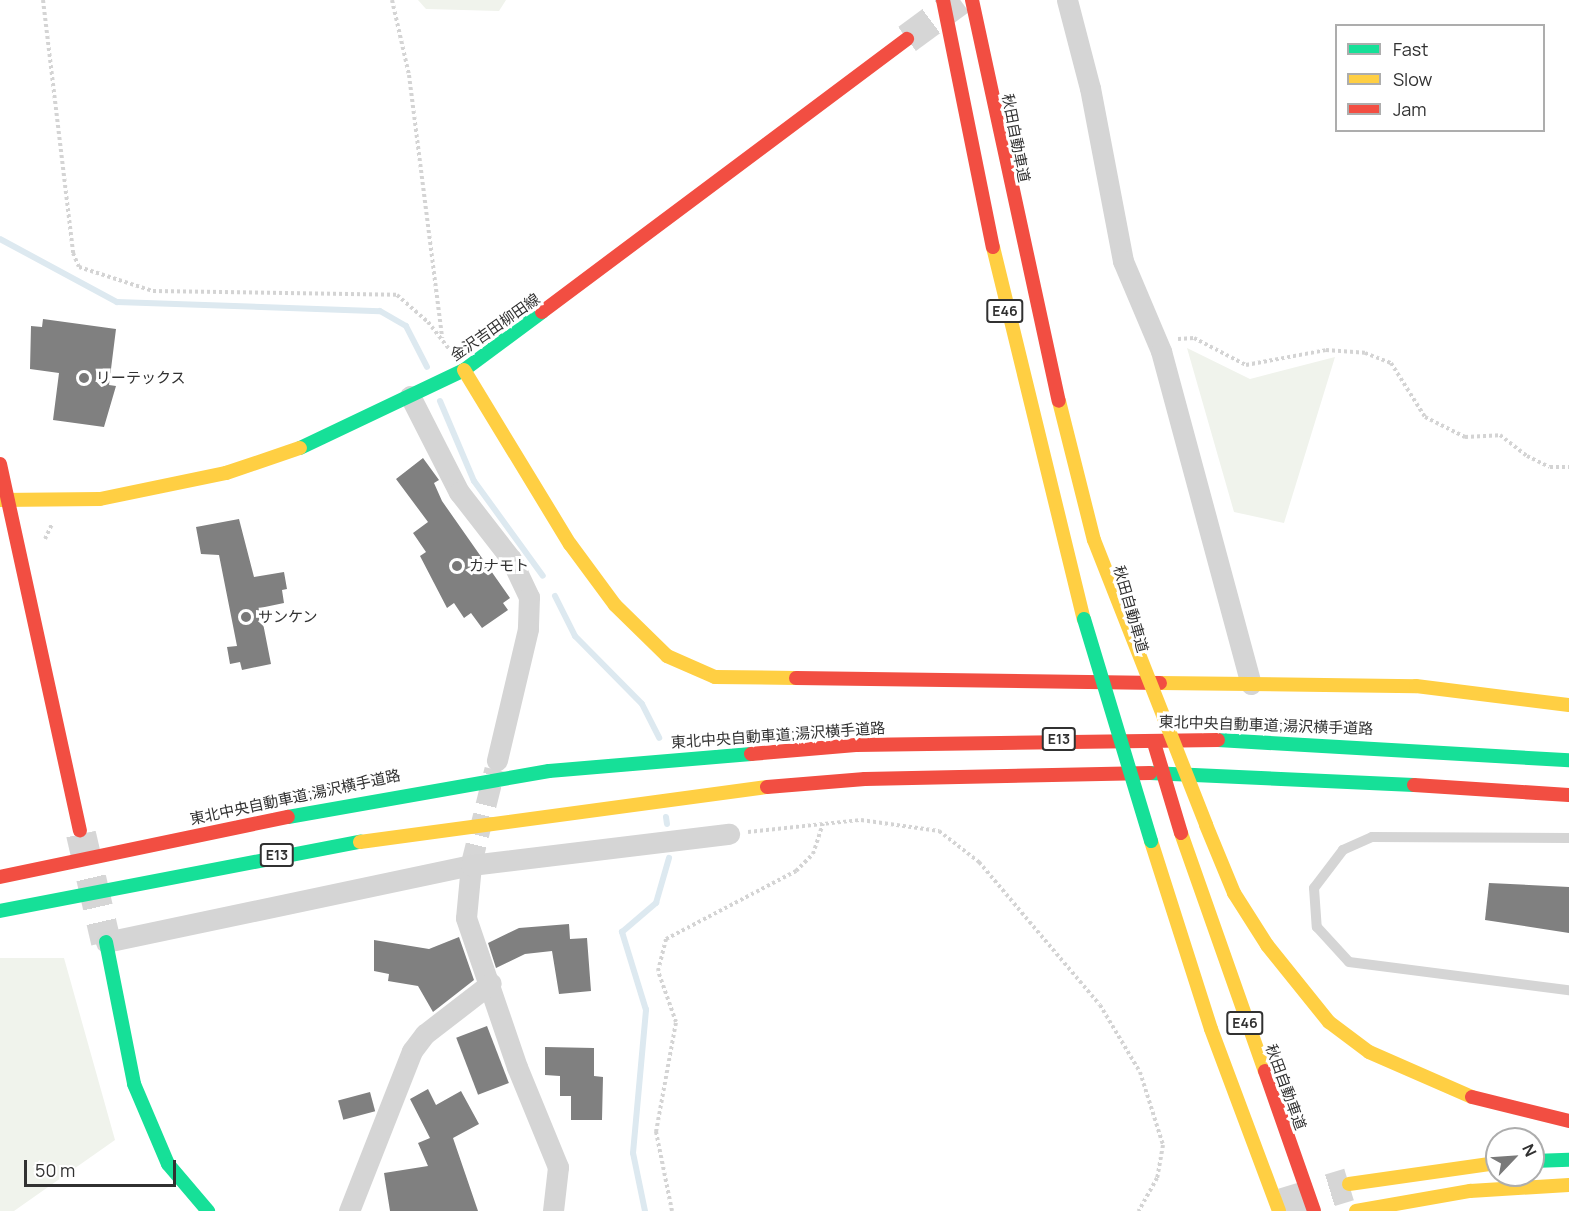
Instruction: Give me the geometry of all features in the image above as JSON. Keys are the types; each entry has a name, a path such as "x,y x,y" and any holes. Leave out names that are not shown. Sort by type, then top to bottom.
{"main road":[{"name":"E46","path":"943,0 1011,339 1084,618 1151,841 1211,1029 1279,1211"},
{"name":"秋田自動車道","path":"972,0 1039,325 1094,540 1181,833 1314,1211"},
{"name":"金沢吉田柳田線","path":"6,500 100,499 226,473 330,438 464,370 907,39"},
{"path":"464,370 570,544 615,605 642,636 691,670 743,681 1416,686 1569,705"},
{"path":"0,464 6,500 80,830"},
{"path":"1094,540 1234,893 1267,945 1329,1022 1370,1052 1455,1093 1569,1120"},
{"name":"東北中央自動車道;湯沢横手道路","path":"0,877 411,790 549,771 856,745 1180,738 1569,760"},
{"name":"E13","path":"0,911 420,830 718,791 865,779 1205,772 1569,795"},
{"path":"1151,841 1186,978 1268,1211"},
{"path":"106,942 134,1084 168,1164 208,1211"},
{"path":"1545,1161 1569,1160"},
{"path":"1349,1184 1485,1165"},
{"path":"1356,1210 1470,1191 1569,1185"}],"street":[{"path":"1067,0 1090,88 1123,261 1156,341 1251,684"},
{"path":"410,396 464,500 511,559 529,597 528,629 497,760"},
{"path":"106,942 471,865 729,834"},
{"path":"471,865 466,918 491,983 500,1023 558,1167 553,1211"},
{"path":"349,1211 412,1051 425,1034 491,983"}],"lane":[{"path":"1569,838 1372,837 1343,850 1314,888 1317,927 1349,962 1569,990"}],"path":[{"path":"43,0 73,253 79,267 153,291 397,296 442,339 464,370"},
{"path":"392,0 409,75 442,339"},
{"path":"1156,341 1194,338 1246,365 1326,350 1365,353 1391,363 1425,417 1465,437 1500,435 1534,460 1569,466"},
{"path":"729,834 861,820 939,831 979,862 1100,1005 1140,1072 1163,1145 1157,1178 1138,1211"},
{"path":"672,1211 656,1132 676,1022 658,971 666,939 796,871 813,854 823,824"}],"shaded area":[{"path":"418,0 506,0 499,11 426,9"},
{"path":"1187,348 1250,379 1335,357 1284,523 1234,512"},
{"path":"0,958 64,958 115,1140 14,1211 0,1211"}],"building":[{"name":"リーテックス","path":"43,319 116,329 109,385 116,386 104,427 53,420 59,373 30,369 31,326 42,327"},
{"name":"カナモト","path":"423,458 439,480 434,483 442,501 510,598 503,603 508,610 482,628 471,613 464,618 454,603 447,608 420,556 426,552 413,533 428,522 396,479"},
{"name":"サンケン","path":"239,519 254,577 284,572 287,589 282,590 284,603 260,608 271,664 242,670 240,662 230,664 227,647 237,646 219,555 201,554 196,527"},
{"path":"1489,883 1569,887 1569,933 1485,920"},
{"path":"569,924 570,939 587,938 591,991 559,994 552,951 525,954 496,968 488,943 519,928"},
{"path":"459,937 474,980 433,1012 418,986 388,981 389,974 374,971 374,940 429,949"},
{"path":"487,1026 509,1083 478,1095 456,1038"},
{"path":"545,1047 594,1048 594,1076 603,1077 602,1120 571,1120 571,1096 560,1096 560,1076 545,1075"},
{"path":"428,1089 436,1105 461,1091 479,1124 453,1138 478,1211 390,1211 384,1173 428,1166 418,1143 430,1138 410,1099"},
{"path":"370,1092 375,1111 343,1120 338,1101"}],"waterway":[{"path":"0,239 117,302 380,311 406,326 427,367"},
{"path":"440,401 474,481 543,576"},
{"path":"555,596 575,636 642,704 659,738"},
{"path":"666,817 667,824"},
{"path":"645,1211 633,1153 646,1010 622,932 656,903 669,858"}],"tunnel":[{"path":"907,39 960,0"},
{"path":"471,865 495,769"},
{"path":"81,834 106,942"},
{"path":"1283,1204 1349,1184"}],"traffic: fast":[{"path":"300,448 464,370 542,312"},
{"path":"1084,619 1151,841"},
{"path":"1218,740 1569,760"},
{"path":"288,817 549,771 751,754"},
{"path":"1150,773 1414,785"},
{"path":"0,911 360,842"},
{"path":"106,942 134,1084 168,1164 208,1211"},
{"path":"1545,1161 1569,1160"}],"traffic: slow":[{"path":"993,247 1084,619"},
{"path":"464,370 570,544 615,605 667,656 715,677 796,678"},
{"path":"1059,401 1094,540"},
{"path":"0,500 100,499 226,473 300,448"},
{"path":"1094,540 1206,825"},
{"path":"1160,683 1416,686 1569,705"},
{"path":"360,842 767,787"},
{"path":"1206,825 1234,893 1267,945 1329,1022 1369,1052 1472,1097"},
{"path":"1181,833 1265,1071"},
{"path":"1151,841 1211,1029 1279,1211"},
{"path":"1349,1184 1485,1165"},
{"path":"1356,1211 1470,1191 1569,1185"}],"traffic: jam":[{"path":"943,0 993,247"},
{"path":"972,0 1059,401"},
{"path":"542,312 907,39"},
{"path":"0,464 80,830"},
{"path":"796,678 1160,683"},
{"path":"751,754 856,745 1218,740"},
{"path":"1154,743 1181,833"},
{"path":"767,787 865,779 1150,773"},
{"path":"1414,785 1569,795"},
{"path":"0,877 288,817"},
{"path":"1265,1071 1314,1211"},
{"path":"1472,1097 1569,1121"}],"place":[{"name":"リーテックス","path":"84,378"},
{"name":"カナモト","path":"457,566"},
{"name":"サンケン","path":"246,617"}]}
